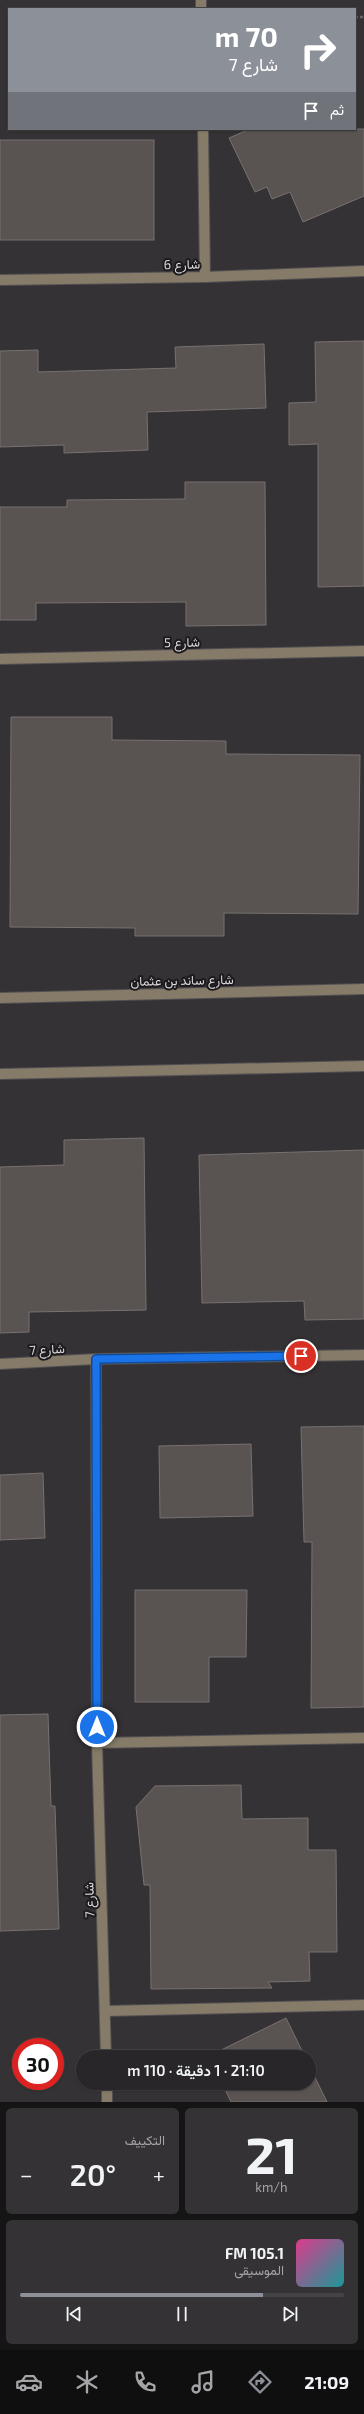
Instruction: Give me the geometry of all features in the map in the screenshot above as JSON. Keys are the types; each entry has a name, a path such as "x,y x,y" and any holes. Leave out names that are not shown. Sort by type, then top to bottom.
{"street":[{"path":"203,130 205,277"},
{"name":"شارع 6","path":"0,280 205,277 364,271"},
{"name":"شارع 5","path":"0,660 364,651"},
{"name":"شارع ساند بن عثمان","path":"0,998 364,989"},
{"path":"0,1074 364,1066"},
{"name":"شارع 7","path":"0,1364 96,1359 364,1355"},
{"name":"شارع 7","path":"96,1359 97,1743 106,2050"},
{"path":"97,1743 364,1738"},
{"path":"105,2010 364,2006"},
{"path":"107,2090 108,2102"}],"building":[{"path":"364,129 364,196 303,222 290,192 272,199 267,187 255,192 229,138 248,130"},
{"path":"0,140 154,140 154,240 0,240"},
{"path":"364,341 364,586 318,587 318,444 289,445 289,403 316,402 315,342"},
{"path":"264,344 266,408 147,412 148,450 64,453 64,445 0,447 0,351 38,350 38,372 176,368 175,347"},
{"path":"185,482 265,482 266,625 186,626 186,602 36,603 36,620 0,620 0,507 67,507 67,500 185,499"},
{"path":"11,717 112,717 112,740 226,741 226,754 360,755 358,914 224,913 224,936 135,936 135,928 10,927"},
{"path":"144,1138 146,1310 29,1312 29,1332 0,1333 0,1167 64,1165 64,1140"},
{"path":"364,1150 364,1319 305,1320 304,1301 202,1303 199,1155"},
{"path":"364,1426 364,1707 311,1708 312,1542 304,1542 301,1427"},
{"path":"251,1444 253,1516 160,1518 159,1446"},
{"path":"43,1473 45,1538 0,1540 0,1475"},
{"path":"135,1590 247,1590 246,1657 209,1657 209,1702 135,1702"},
{"path":"48,1714 51,1806 55,1806 59,1929 0,1931 0,1715"},
{"path":"241,1785 242,1819 308,1818 308,1850 336,1850 337,1952 309,1952 310,1981 268,1982 272,1988 151,1989 150,1885 144,1885 136,1807 155,1786"},
{"path":"286,2018 302,2050 221,2050"},
{"path":"316,2079 327,2102 231,2102 225,2090 316,2090"}],"route":[{"path":"97,1727 96,1359 301,1356"}]}
